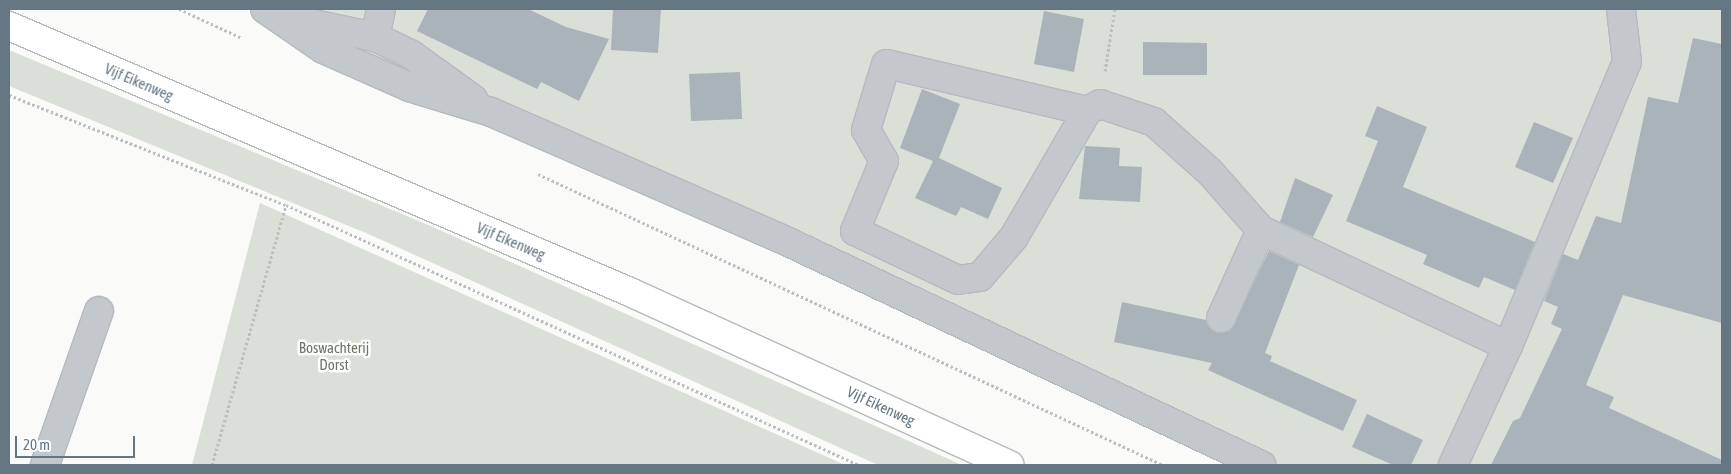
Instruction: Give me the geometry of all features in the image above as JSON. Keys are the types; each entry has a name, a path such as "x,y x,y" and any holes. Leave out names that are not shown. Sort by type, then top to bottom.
{"main road":[{"name":"Vijf Eikenweg","path":"9,26 630,292 1009,465"}],"lane":[{"path":"375,37 381,9"},
{"path":"1453,465 1508,346 1627,62 1621,9"},
{"path":"270,13 316,21 375,37 416,58 491,112"},
{"path":"270,13 323,49 401,84 491,112 782,239 1261,465"},
{"path":"1093,107 1014,237 980,277 958,280 855,230 884,161 866,130 886,64 1093,107 1154,122 1210,172 1261,230 1508,346"},
{"path":"1221,318 1261,230"},
{"path":"45,465 99,311"}],"path":[{"path":"179,9 246,39"},
{"path":"1093,107 1115,9"},
{"path":"9,95 286,205 859,465"},
{"path":"533,171 1163,465"},
{"path":"212,465 286,205"}],"green space":[{"path":"253,9 1722,9 1722,465 1251,465"},
{"path":"9,50 433,227 962,465 878,465 373,236 9,86"},
{"name":"Boswachterij Dorst","path":"260,203 845,465 192,465"}],"building":[{"path":"428,9 528,9 566,27 609,39 579,101 541,82 537,89 417,31"},
{"path":"613,9 661,9 658,53 611,50"},
{"path":"1044,11 1084,19 1074,72 1034,64"},
{"path":"1693,38 1722,44 1722,323 1623,295 1586,385 1614,397 1609,408 1722,460 1722,465 1491,465 1513,421 1520,418 1562,329 1551,324 1558,307 1544,301 1563,254 1578,260 1596,216 1621,223 1648,97 1678,103"},
{"path":"1143,42 1207,43 1207,75 1143,75"},
{"path":"740,72 742,119 691,121 689,74"},
{"path":"922,89 960,104 939,158 1002,188 988,219 961,207 956,216 915,198 933,161 900,148"},
{"path":"1377,106 1427,127 1403,187 1535,242 1515,290 1484,277 1479,288 1423,264 1427,255 1346,221 1378,141 1365,136"},
{"path":"1534,122 1573,138 1553,183 1515,167"},
{"path":"1085,146 1120,148 1119,166 1142,167 1140,202 1079,199"},
{"path":"1295,178 1333,195 1313,237 1280,222"},
{"path":"1269,251 1299,265 1265,353 1272,356 1270,361 1357,400 1343,431 1208,370 1212,363 1114,342 1122,302 1206,320 1215,332 1230,331"},
{"path":"1367,414 1423,440 1411,465 1393,465 1352,447"}]}
